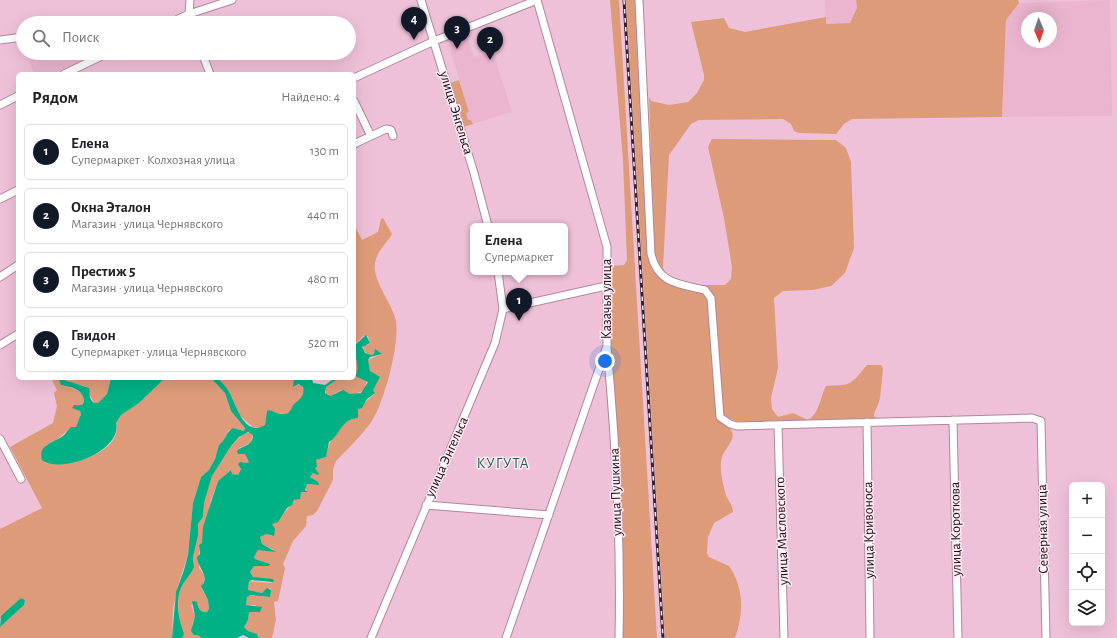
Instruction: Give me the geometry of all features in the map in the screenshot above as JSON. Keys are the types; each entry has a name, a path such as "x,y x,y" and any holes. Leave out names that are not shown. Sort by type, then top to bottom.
{"street":[{"path":"189,14 190,0"},
{"path":"185,16 232,0"},
{"name":"улица Энгельса","path":"421,0 474,172 487,223"},
{"path":"356,77 434,41 537,0"},
{"name":"Казачья улица","path":"506,638 607,346 606,286 608,256 604,236 537,0"},
{"path":"640,0 651,254 654,266 664,278 672,282 705,290 711,298 720,417 730,424 737,426 953,420"},
{"path":"0,40 16,38"},
{"path":"68,72 93,60"},
{"path":"205,60 209,72"},
{"path":"0,105 16,97"},
{"path":"356,104 371,136"},
{"path":"356,143 388,129 394,136"},
{"path":"0,199 16,191"},
{"path":"0,277 16,266"},
{"name":"улица Энгельса","path":"371,638 426,505 486,368 501,326 504,309 498,275"},
{"path":"504,309 606,286"},
{"path":"0,345 16,335"},
{"name":"улица Пушкина","path":"607,346 614,414 619,575 619,638"},
{"name":"Северная улица","path":"953,420 1032,418 1041,421 1046,638"},
{"name":"улица Короткова","path":"953,420 958,638"},
{"name":"улица Кривоноса","path":"866,422 870,638"},
{"name":"улица Масловского","path":"778,424 784,638"},
{"path":"0,439 21,479"},
{"path":"426,505 549,515"}],"shaded area":[{"path":"610,0 619,0 657,638 623,638 623,559 617,426 611,346 610,286 611,266 624,265 627,260 623,161"},
{"path":"626,0 636,0 652,267 663,281 695,289 708,298 722,420 720,422 732,431 733,436 723,456 721,465 725,491 733,512 714,523 708,537 707,553 709,557 729,566 738,583 741,610 735,638 665,638"},
{"path":"825,0 856,0 857,8 850,23 826,24"},
{"path":"856,0 1018,0 1019,3 1006,20 1002,117 852,119 844,124 836,134 799,133 794,131 791,124 783,119 699,120 691,124 669,155 663,268 665,272 674,279 669,276 662,270 660,267 656,259 654,248 649,97 651,101 669,105 688,102 697,93 704,80 704,75 691,22 724,18 729,28 745,32 826,17 826,24 850,23 857,8"},
{"path":"1110,0 1112,116 1002,117 1006,20 1019,3"},
{"path":"468,39 474,57 493,51 512,112 473,124 471,120 468,121 465,113 469,112 449,45"},
{"path":"29,60 84,60 57,72 33,72"},
{"path":"459,80 469,112 466,113 468,120 471,120 473,124 463,127 450,83"},
{"path":"712,139 836,140 846,148 851,162 854,248 845,273 831,286 813,290 783,291 774,298 778,368 771,398 772,409 778,417 793,413 808,420 815,413 826,386 850,383 867,365 881,365 883,369 880,398 874,416 879,420 752,422 735,421 726,416 723,419 720,407 713,294 707,287 700,285 725,285 731,279 732,267 724,218 708,147"},
{"path":"383,218 392,234 379,252 376,259 376,274 378,282 394,313 397,331 393,360 385,391 380,405 369,425 336,461 333,469 333,480 317,511 313,515 307,516 306,526 293,541 283,564 285,568 278,601 274,602 276,620 272,638 259,638 259,636 248,631 244,627 248,620 249,612 260,612 255,605 246,605 247,597 249,595 267,597 271,590 270,588 262,593 248,590 249,581 271,583 273,580 253,577 250,572 254,566 266,566 270,564 255,559 254,557 258,550 274,550 262,544 260,537 266,534 272,536 274,531 272,524 288,509 301,492 307,491 305,487 307,484 316,485 318,482 310,477 313,473 318,475 315,468 316,460 326,457 331,441 337,430 349,419 358,415 358,409 375,393 373,390 373,378 368,360 381,354 375,350 374,354 369,355 363,350 364,345 370,344 368,336 363,336 356,344 356,228 362,240 378,232 381,219"},
{"path":"366,335 370,343 362,347 365,353 371,355 374,354 375,349 382,354 370,357 368,360 370,371 380,377 373,390 375,393 367,399 362,408 358,409 358,418 352,419 344,424 329,442 326,457 316,460 317,467 315,468 319,474 313,473 310,477 318,482 319,485 307,484 305,490 308,492 301,492 300,499 294,500 292,505 287,508 278,522 272,524 275,529 274,536 266,534 260,537 262,544 276,552 258,550 254,557 255,559 270,564 269,566 254,566 250,572 253,577 274,580 273,582 249,581 248,590 262,593 267,588 271,590 270,597 250,595 247,597 246,605 262,607 260,612 249,612 248,620 244,627 248,631 257,634 259,638 249,638 243,635 237,638 202,638 198,635 194,635 191,631 195,616 192,601 197,602 199,608 203,612 207,612 209,609 208,600 201,586 205,579 197,557 200,554 199,545 202,543 203,527 218,481 231,470 232,474 238,475 241,469 238,464 240,462 249,462 245,454 238,454 237,451 250,443 253,439 253,435 248,432 239,437 231,446 212,476 204,503 203,517 198,524 198,535 193,557 194,567 182,585 179,593 178,611 184,634 182,638 172,638 176,592 188,555 193,503 201,477 209,470 215,459 219,445 229,432 233,428 244,431 245,428 231,411 225,393 213,380 220,380 225,386 246,423 252,427 258,428 265,425 267,411 269,410 280,414 287,413 301,397 303,387 299,384 293,387 294,380 312,380 313,383 325,385 332,380 336,380 326,387 325,393 327,395 332,395 343,390 350,394 361,393 368,382 356,376 356,344"},
{"path":"356,359 358,366 356,374"},
{"path":"356,376 367,380 364,390 353,395 341,390 333,395 326,395 326,387 336,380 356,380"},
{"path":"52,380 59,380 61,385 73,388 82,394 84,402 82,405 74,405 73,408 80,411 81,414 76,427 71,427 59,438 46,445 41,455 46,463 67,463 92,456 103,450 111,442 116,433 116,423 121,415 139,403 163,380 213,380 225,393 231,411 245,428 244,431 237,429 229,430 222,443 219,445 215,459 209,470 201,477 193,503 188,555 178,585 173,609 172,638 0,638 0,627 24,605 25,600 21,598 0,619 0,529 42,508 10,447 53,423 57,406 54,393 57,390"},
{"path":"59,380 64,380 89,388 91,399 94,403 98,403 107,394 110,380 163,380 139,403 121,415 116,423 116,433 110,443 100,451 88,458 75,462 51,464 42,460 42,451 49,443 62,437 71,427 76,427 81,414 80,411 72,408 74,405 82,405 84,402 82,394 79,391 61,385"},
{"path":"65,380 110,380 107,394 98,403 94,403 85,386 70,383"},
{"path":"218,380 294,380 294,387 301,384 304,391 301,400 293,405 290,412 282,415 269,410 267,411 265,426 262,428 253,427 238,414 233,401"},
{"path":"244,433 251,433 253,435 250,443 239,448 242,453 245,454 249,462 247,464 243,462 238,475 232,474 231,470 218,481 211,500 202,543 199,545 199,568 205,576 202,589 208,600 209,609 207,612 201,611 197,602 191,605 195,616 192,625 202,638 182,638 178,606 179,594 183,584 192,570 198,524 203,517 204,503 212,476 231,446"},
{"path":"21,598 25,600 24,605 0,627 1,616"}],"railway":[{"path":"624,0 663,638"}],"place":[{"name":"Гвидон","path":"414,40"},
{"name":"Престиж 5","path":"457,49"},
{"name":"Окна Эталон","path":"490,60"},
{"name":"Елена","path":"519,321"}],"district":[{"name":"КУГУТА","path":"503,463"}]}
